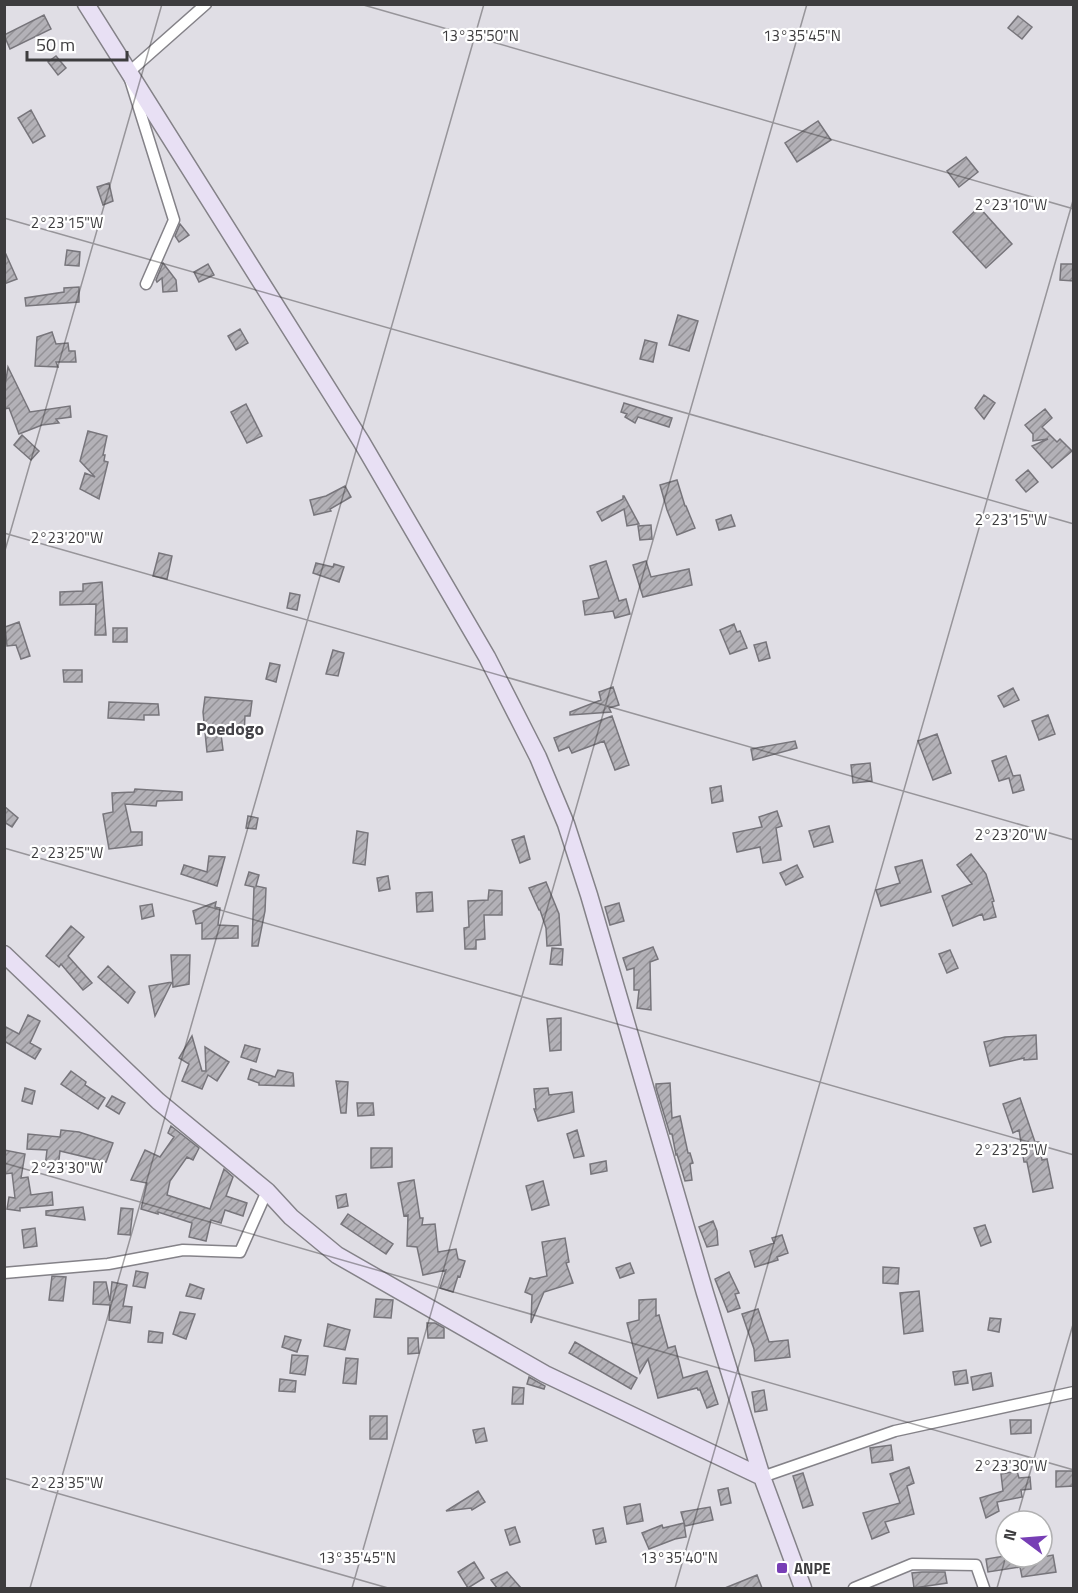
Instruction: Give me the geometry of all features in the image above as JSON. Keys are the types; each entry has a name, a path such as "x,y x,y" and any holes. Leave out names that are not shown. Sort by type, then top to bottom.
{"main road":[{"path":"86,4 361,441 487,657 538,757 566,824 589,895 705,1293 762,1477 803,1588"},
{"path":"4,954 158,1101 267,1191 291,1217 337,1255 545,1374 762,1477"}],"street":[{"path":"146,284 174,220 128,73 206,4"},
{"path":"4,1273 108,1264 183,1250 240,1252 267,1191"},
{"path":"762,1477 895,1431 1074,1392"},
{"path":"854,1588 912,1564 976,1565 984,1588"}],"building":[{"path":"44,15 51,29 10,49 4,35"},
{"path":"1018,16 1032,27 1022,39 1008,28"},
{"path":"56,56 66,68 58,75 48,62"},
{"path":"31,110 45,136 33,143 18,118"},
{"path":"818,121 831,140 797,162 785,143"},
{"path":"966,157 978,172 959,187 947,171"},
{"path":"109,183 113,201 103,205 97,187"},
{"path":"979,207 1012,244 986,268 953,232"},
{"path":"180,224 189,235 179,242 175,236"},
{"path":"4,250 17,279 4,284"},
{"path":"67,250 80,252 79,266 65,265"},
{"path":"163,263 176,280 177,291 163,292 162,278 157,282 156,280"},
{"path":"208,264 214,275 199,282 194,272"},
{"path":"1061,264 1074,264 1074,281 1060,280"},
{"path":"79,287 79,302 26,306 25,298 64,292 64,288"},
{"path":"678,315 698,321 689,351 669,345"},
{"path":"240,329 248,343 236,350 228,336"},
{"path":"52,332 56,344 68,343 69,351 75,351 76,362 56,362 58,367 35,366 37,337"},
{"path":"645,340 657,343 653,362 640,359"},
{"path":"8,367 30,412 70,406 71,417 56,419 59,423 42,425 19,434 9,408 4,409"},
{"path":"984,395 995,403 984,419 975,408"},
{"path":"624,403 672,418 669,427 638,417 635,423 625,417 627,414 621,412"},
{"path":"246,404 262,436 247,443 231,412"},
{"path":"1045,409 1052,418 1042,427 1057,442 1060,439 1072,451 1052,468 1032,446 1048,439 1033,441 1033,434 1025,425"},
{"path":"88,431 107,436 103,455 105,455 104,461 108,462 99,499 80,489 85,473 95,477 80,461"},
{"path":"22,435 39,451 31,460 14,445"},
{"path":"1028,470 1038,482 1026,492 1016,480"},
{"path":"677,480 695,528 677,535 660,485"},
{"path":"345,486 351,497 330,509 331,511 314,515 310,500 326,496"},
{"path":"623,496 639,524 627,526 624,509 602,521 597,512 623,499"},
{"path":"731,515 735,526 719,530 716,520"},
{"path":"651,525 652,539 640,540 638,526"},
{"path":"159,553 172,556 167,579 153,576"},
{"path":"606,561 619,601 626,599 630,614 615,618 613,611 585,615 583,601 599,598 590,566"},
{"path":"646,561 651,577 689,569 692,585 643,597 633,565"},
{"path":"316,563 344,567 339,582 313,573"},
{"path":"102,582 106,635 95,635 96,604 60,605 60,592 83,591 83,584"},
{"path":"290,593 300,595 297,610 287,608"},
{"path":"19,622 30,656 21,659 16,645 7,646 5,627"},
{"path":"734,624 737,632 740,631 747,648 730,654 720,630"},
{"path":"113,628 127,628 127,642 113,642"},
{"path":"766,642 770,658 759,661 754,645"},
{"path":"333,650 344,653 338,676 326,674"},
{"path":"270,663 280,665 276,682 266,679"},
{"path":"63,670 82,670 82,682 64,682"},
{"path":"613,687 619,705 609,708 611,712 570,715 570,712 601,700 599,692"},
{"path":"1013,688 1019,700 1004,707 998,696"},
{"path":"205,697 252,701 250,716 245,716 244,735 221,734 223,750 207,752 203,712"},
{"path":"109,702 158,704 159,715 144,715 144,720 108,718"},
{"path":"1048,715 1055,734 1039,740 1032,721"},
{"path":"612,716 629,765 615,770 604,741 572,753 569,747 559,751 554,738"},
{"path":"937,734 951,773 933,780 918,741"},
{"path":"795,741 797,748 753,760 751,749"},
{"path":"1006,756 1013,776 1020,775 1024,790 1013,793 1009,778 999,781 992,761"},
{"path":"870,763 872,781 853,783 851,765"},
{"path":"721,786 723,801 712,803 710,788"},
{"path":"135,789 182,792 182,800 157,801 156,806 125,804 131,832 142,832 142,845 109,849 103,814 113,812 112,793 134,792"},
{"path":"4,806 18,818 12,827 4,822"},
{"path":"777,811 782,826 776,828 781,860 763,863 760,847 737,852 733,833 762,827 759,817"},
{"path":"248,816 258,818 256,829 246,828"},
{"path":"829,826 833,842 814,847 809,831"},
{"path":"357,831 368,833 365,865 353,863"},
{"path":"524,836 530,859 520,863 512,840"},
{"path":"971,854 986,874 996,917 984,920 982,914 953,926 942,896 972,884 957,865"},
{"path":"209,856 225,857 217,886 181,874 184,865 207,872"},
{"path":"922,860 931,892 881,906 876,890 900,883 895,867"},
{"path":"797,865 803,877 786,885 780,873"},
{"path":"249,872 259,875 256,886 266,888 265,911 258,946 252,946 254,887 245,885"},
{"path":"388,876 390,889 379,891 377,878"},
{"path":"546,882 559,914 561,945 547,946 546,928 529,888"},
{"path":"489,890 502,891 502,915 484,915 485,939 476,940 476,949 465,949 464,928 469,927 468,901 488,900"},
{"path":"432,892 433,911 417,912 416,893"},
{"path":"216,902 215,907 220,908 218,925 238,926 238,938 202,939 202,923 196,924 193,911"},
{"path":"619,903 624,921 610,925 605,907"},
{"path":"152,904 154,916 142,919 140,906"},
{"path":"71,926 84,937 68,956 92,983 83,990 61,964 59,967 46,956"},
{"path":"653,947 658,959 650,962 651,1010 637,1008 639,990 634,990 634,968 627,970 623,958"},
{"path":"552,948 563,949 562,965 550,964"},
{"path":"950,950 958,968 947,973 939,954"},
{"path":"171,955 190,955 189,984 173,987"},
{"path":"108,966 135,992 128,1003 98,977"},
{"path":"172,982 155,1016 149,986"},
{"path":"28,1015 40,1021 30,1043 41,1049 35,1059 4,1041 4,1026 19,1034"},
{"path":"561,1018 561,1050 550,1051 547,1019"},
{"path":"1036,1035 1037,1059 1024,1060 1024,1058 990,1066 984,1042 1005,1037"},
{"path":"192,1036 202,1071 206,1071 205,1047 229,1062 217,1081 208,1075 202,1089 182,1081 189,1064 179,1058"},
{"path":"245,1045 260,1049 256,1062 241,1057"},
{"path":"251,1069 275,1077 278,1070 293,1073 294,1086 259,1085 248,1079"},
{"path":"71,1071 86,1082 85,1085 105,1098 98,1109 61,1084"},
{"path":"336,1081 348,1082 346,1113 341,1113"},
{"path":"670,1083 672,1118 680,1116 688,1153 693,1163 690,1164 692,1180 685,1181 656,1088 656,1084"},
{"path":"25,1088 35,1091 32,1104 22,1101"},
{"path":"548,1088 549,1095 572,1092 574,1112 538,1121 534,1109 536,1109 534,1089"},
{"path":"112,1096 125,1103 119,1114 106,1106"},
{"path":"1020,1098 1035,1142 1039,1142 1042,1160 1047,1159 1053,1188 1033,1192 1027,1162 1024,1162 1019,1130 1013,1133 1003,1104"},
{"path":"357,1103 373,1103 374,1115 358,1116"},
{"path":"171,1126 199,1148 193,1160 187,1157 170,1181 167,1195 210,1209 224,1169 233,1177 226,1196 247,1203 243,1216 225,1210 221,1223 211,1220 206,1241 189,1237 192,1223 141,1209 147,1183 131,1180 145,1150 160,1157 174,1137 168,1133"},
{"path":"61,1130 79,1132 113,1143 106,1162 60,1151 58,1168 45,1167 47,1150 27,1149 28,1134 60,1137"},
{"path":"577,1130 584,1156 574,1158 567,1134"},
{"path":"371,1148 392,1148 392,1167 371,1168"},
{"path":"4,1150 25,1154 21,1178 28,1177 31,1195 52,1192 53,1205 20,1208 20,1211 7,1209 9,1197 15,1198 12,1173 4,1174"},
{"path":"606,1161 607,1171 591,1174 590,1164"},
{"path":"414,1180 420,1218 423,1218 422,1225 435,1224 438,1252 456,1249 458,1259 465,1261 453,1292 440,1288 446,1270 423,1275 417,1247 407,1246 408,1215 404,1216 398,1183"},
{"path":"543,1181 549,1205 532,1210 526,1186"},
{"path":"346,1194 348,1206 338,1208 336,1196"},
{"path":"83,1207 85,1220 46,1215 46,1211"},
{"path":"121,1208 133,1209 130,1235 118,1234"},
{"path":"348,1214 393,1244 386,1254 341,1224"},
{"path":"713,1221 717,1231 718,1245 707,1247 699,1227"},
{"path":"985,1225 991,1242 981,1246 974,1228"},
{"path":"35,1228 37,1246 24,1248 22,1230"},
{"path":"782,1235 788,1253 777,1257 778,1260 755,1267 750,1251 774,1243 772,1238"},
{"path":"565,1238 569,1262 566,1263 573,1283 544,1292 531,1323 532,1295 525,1292 530,1278 547,1276 542,1242"},
{"path":"630,1263 634,1273 620,1278 616,1268"},
{"path":"883,1267 899,1268 898,1284 883,1283"},
{"path":"136,1271 148,1273 145,1288 133,1286"},
{"path":"729,1272 739,1293 735,1294 740,1308 728,1312 715,1279"},
{"path":"52,1276 66,1277 63,1301 49,1300"},
{"path":"94,1282 106,1282 110,1301 112,1282 127,1285 123,1306 132,1307 130,1323 109,1320 110,1305 93,1304"},
{"path":"190,1284 204,1289 201,1299 186,1296"},
{"path":"919,1291 923,1331 904,1334 900,1293"},
{"path":"376,1299 393,1300 391,1318 374,1317"},
{"path":"656,1299 656,1316 659,1315 668,1348 675,1346 683,1378 707,1371 718,1404 707,1408 697,1388 658,1398 648,1359 640,1373 627,1323 639,1320 639,1300"},
{"path":"758,1309 769,1342 788,1340 790,1357 755,1361 754,1349 742,1314"},
{"path":"180,1312 195,1314 186,1339 173,1334"},
{"path":"990,1318 1001,1319 999,1332 988,1330"},
{"path":"427,1323 435,1323 444,1328 444,1338 428,1338"},
{"path":"328,1324 350,1330 345,1350 324,1346"},
{"path":"149,1331 163,1333 162,1343 148,1342"},
{"path":"285,1336 301,1340 297,1352 282,1347"},
{"path":"408,1338 418,1338 419,1353 408,1354"},
{"path":"575,1342 637,1378 631,1389 569,1353"},
{"path":"292,1355 308,1356 305,1375 290,1373"},
{"path":"346,1358 358,1359 356,1384 343,1383"},
{"path":"966,1370 968,1383 955,1385 953,1372"},
{"path":"991,1373 993,1386 973,1390 971,1377"},
{"path":"529,1377 545,1386 544,1389 527,1384"},
{"path":"280,1379 296,1381 295,1392 279,1391"},
{"path":"513,1387 524,1388 523,1404 512,1404"},
{"path":"764,1390 767,1410 755,1412 752,1392"},
{"path":"370,1416 387,1416 387,1439 370,1439"},
{"path":"1010,1420 1031,1420 1031,1433 1011,1434"},
{"path":"484,1428 487,1441 476,1443 473,1430"},
{"path":"891,1445 893,1460 872,1463 870,1448"},
{"path":"909,1467 914,1483 907,1486 914,1514 885,1522 889,1532 872,1539 863,1513 900,1503 890,1474"},
{"path":"1017,1471 1019,1478 1030,1477 1031,1489 1021,1490 1022,1497 997,1502 999,1509 994,1509 994,1514 986,1518 980,1498 1003,1491 1001,1474"},
{"path":"1056,1471 1074,1471 1074,1486 1056,1487"},
{"path":"803,1473 813,1505 803,1508 793,1476"},
{"path":"728,1488 731,1503 721,1505 718,1490"},
{"path":"478,1491 485,1502 472,1510 471,1508 446,1511"},
{"path":"640,1504 643,1521 627,1524 624,1507"},
{"path":"710,1507 713,1520 685,1526 681,1512"},
{"path":"684,1523 686,1537 649,1549 642,1533 662,1525 663,1528"},
{"path":"515,1527 520,1542 510,1545 505,1530"},
{"path":"603,1528 606,1542 596,1544 593,1530"},
{"path":"994,1558 994,1569 1007,1569 988,1572 986,1559"},
{"path":"1054,1561 1056,1572 1022,1577 1020,1569 1054,1569"},
{"path":"474,1562 484,1578 468,1588 458,1572"},
{"path":"507,1572 521,1588 497,1588 491,1580"},
{"path":"945,1572 947,1583 914,1588 912,1573"},
{"path":"757,1575 762,1588 725,1588"}],"place":[{"name":"ANPE","path":"782,1568"}],"district":[{"name":"Poedogo","path":"230,728"}]}
